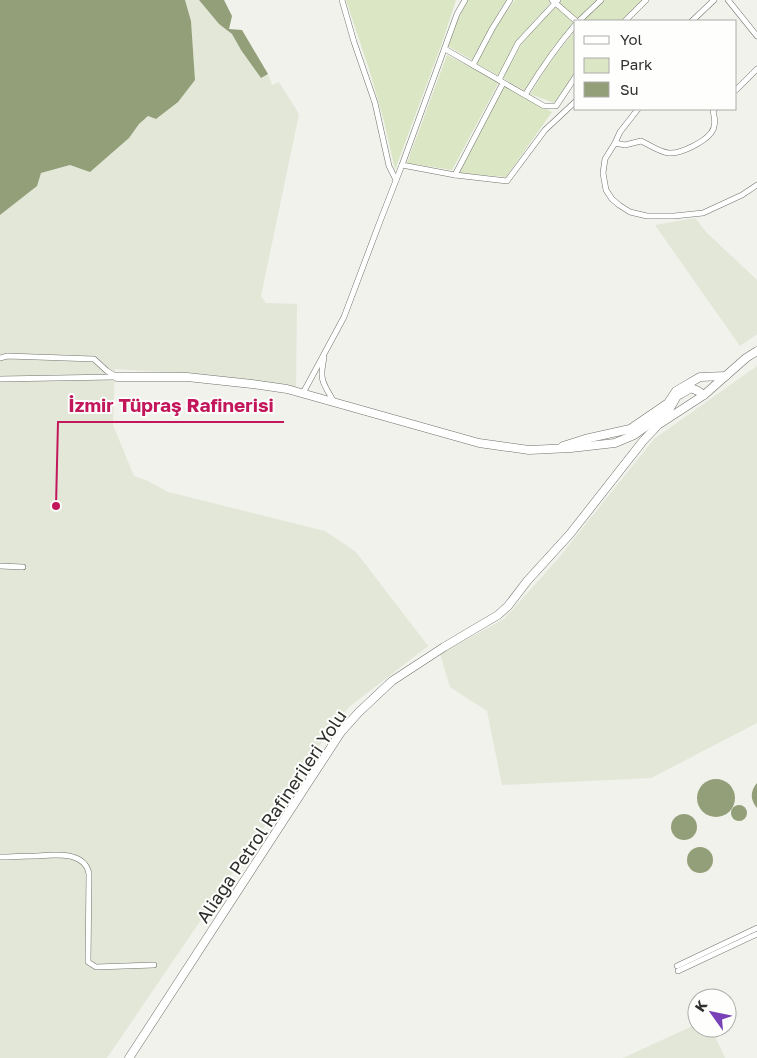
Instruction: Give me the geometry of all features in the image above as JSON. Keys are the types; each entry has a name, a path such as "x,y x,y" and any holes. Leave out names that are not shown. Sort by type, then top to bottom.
{"street":[{"path":"342,0 354,42 376,103 389,166 396,180"},
{"path":"304,393 308,382 339,328 349,305 457,14 465,0"},
{"path":"473,65 510,0"},
{"path":"579,20 601,0"},
{"path":"626,20 646,0"},
{"path":"693,20 714,0"},
{"path":"728,0 757,36"},
{"path":"455,175 518,43 555,1 575,20"},
{"path":"525,95 544,64 574,26"},
{"path":"444,49 544,106 556,106 574,79"},
{"path":"737,89 757,70"},
{"path":"402,165 455,175 507,181 545,130 574,103"},
{"path":"637,110 620,132 606,159 603,173 606,190 612,199 630,212 647,216 702,213 742,195 757,185"},
{"path":"615,143 625,145 641,140 660,150 671,153 693,147 712,133 715,120 714,110"},
{"name":"Aliağa Petrol Rafinerileri Yolu","path":"129,1058 341,732 392,681 444,646 498,616 570,534 643,441 658,425 704,395 753,353 757,346"},
{"path":"326,352 322,369 322,382 334,402"},
{"path":"0,358 7,356 94,359 117,377"},
{"path":"0,379 186,377 265,386 304,393 479,443 529,450 556,448 585,439 640,427 659,413 676,391 700,377 726,376"},
{"path":"659,413 669,410 677,396 691,388 704,395"},
{"path":"0,566 23,567"},
{"path":"0,857 57,855 76,858 87,868 88,874 88,962 96,967 154,965"},
{"path":"757,928 677,968 757,934"}],"shaded area":[{"path":"185,0 199,0 219,24 232,34 261,78 268,74 272,85 279,82 299,114 261,296 266,303 297,304 296,387 189,374 115,369 113,425 134,476 168,492 325,531 356,552 428,646 349,707 328,733 107,1058 0,1058 0,215 36,186 41,173 70,165 129,138 139,124 148,116 156,119 195,80 191,21"},
{"path":"695,218 707,233 757,280 757,334 740,346 655,225"},
{"path":"757,366 757,723 651,778 502,785 487,711 450,687 440,654 504,619 557,560 654,439"},
{"path":"687,1029 687,1038 716,1038 725,1058 623,1058"}],"green space":[{"path":"346,0 456,0 395,170 370,72"},
{"path":"468,0 507,0 472,60 448,46 458,19"},
{"path":"515,0 553,0 516,41 499,76 476,63 497,24"},
{"path":"562,0 598,0 578,20 574,20 574,24 553,47 525,91 503,78 520,46 548,13"},
{"path":"604,0 642,0 622,20 584,20"},
{"path":"574,32 574,75 554,103 530,94 548,65"},
{"path":"447,55 499,82 452,170 407,163"},
{"path":"504,86 552,112 506,177 459,173"}],"water":[{"path":"0,0 185,0 191,21 195,80 178,102 156,119 148,116 139,124 129,138 90,172 70,165 41,173 37,186 0,215"},
{"path":"199,0 224,0 232,16 229,29 242,30 268,74 261,78 232,34 219,24"},
{"path":"716,779 729,785 735,798 729,811 716,817 703,811 697,798 703,785"},
{"path":"757,783 757,808 752,796 753,789"},
{"path":"739,805 747,813 739,821 731,813"},
{"path":"684,814 693,818 697,827 693,836 684,840 675,836 671,827 675,818"},
{"path":"700,847 709,851 713,860 709,869 700,873 691,869 687,860 691,851"}],"place":[{"name":"İzmir Tüpraş Rafinerisi","path":"56,506"}]}
